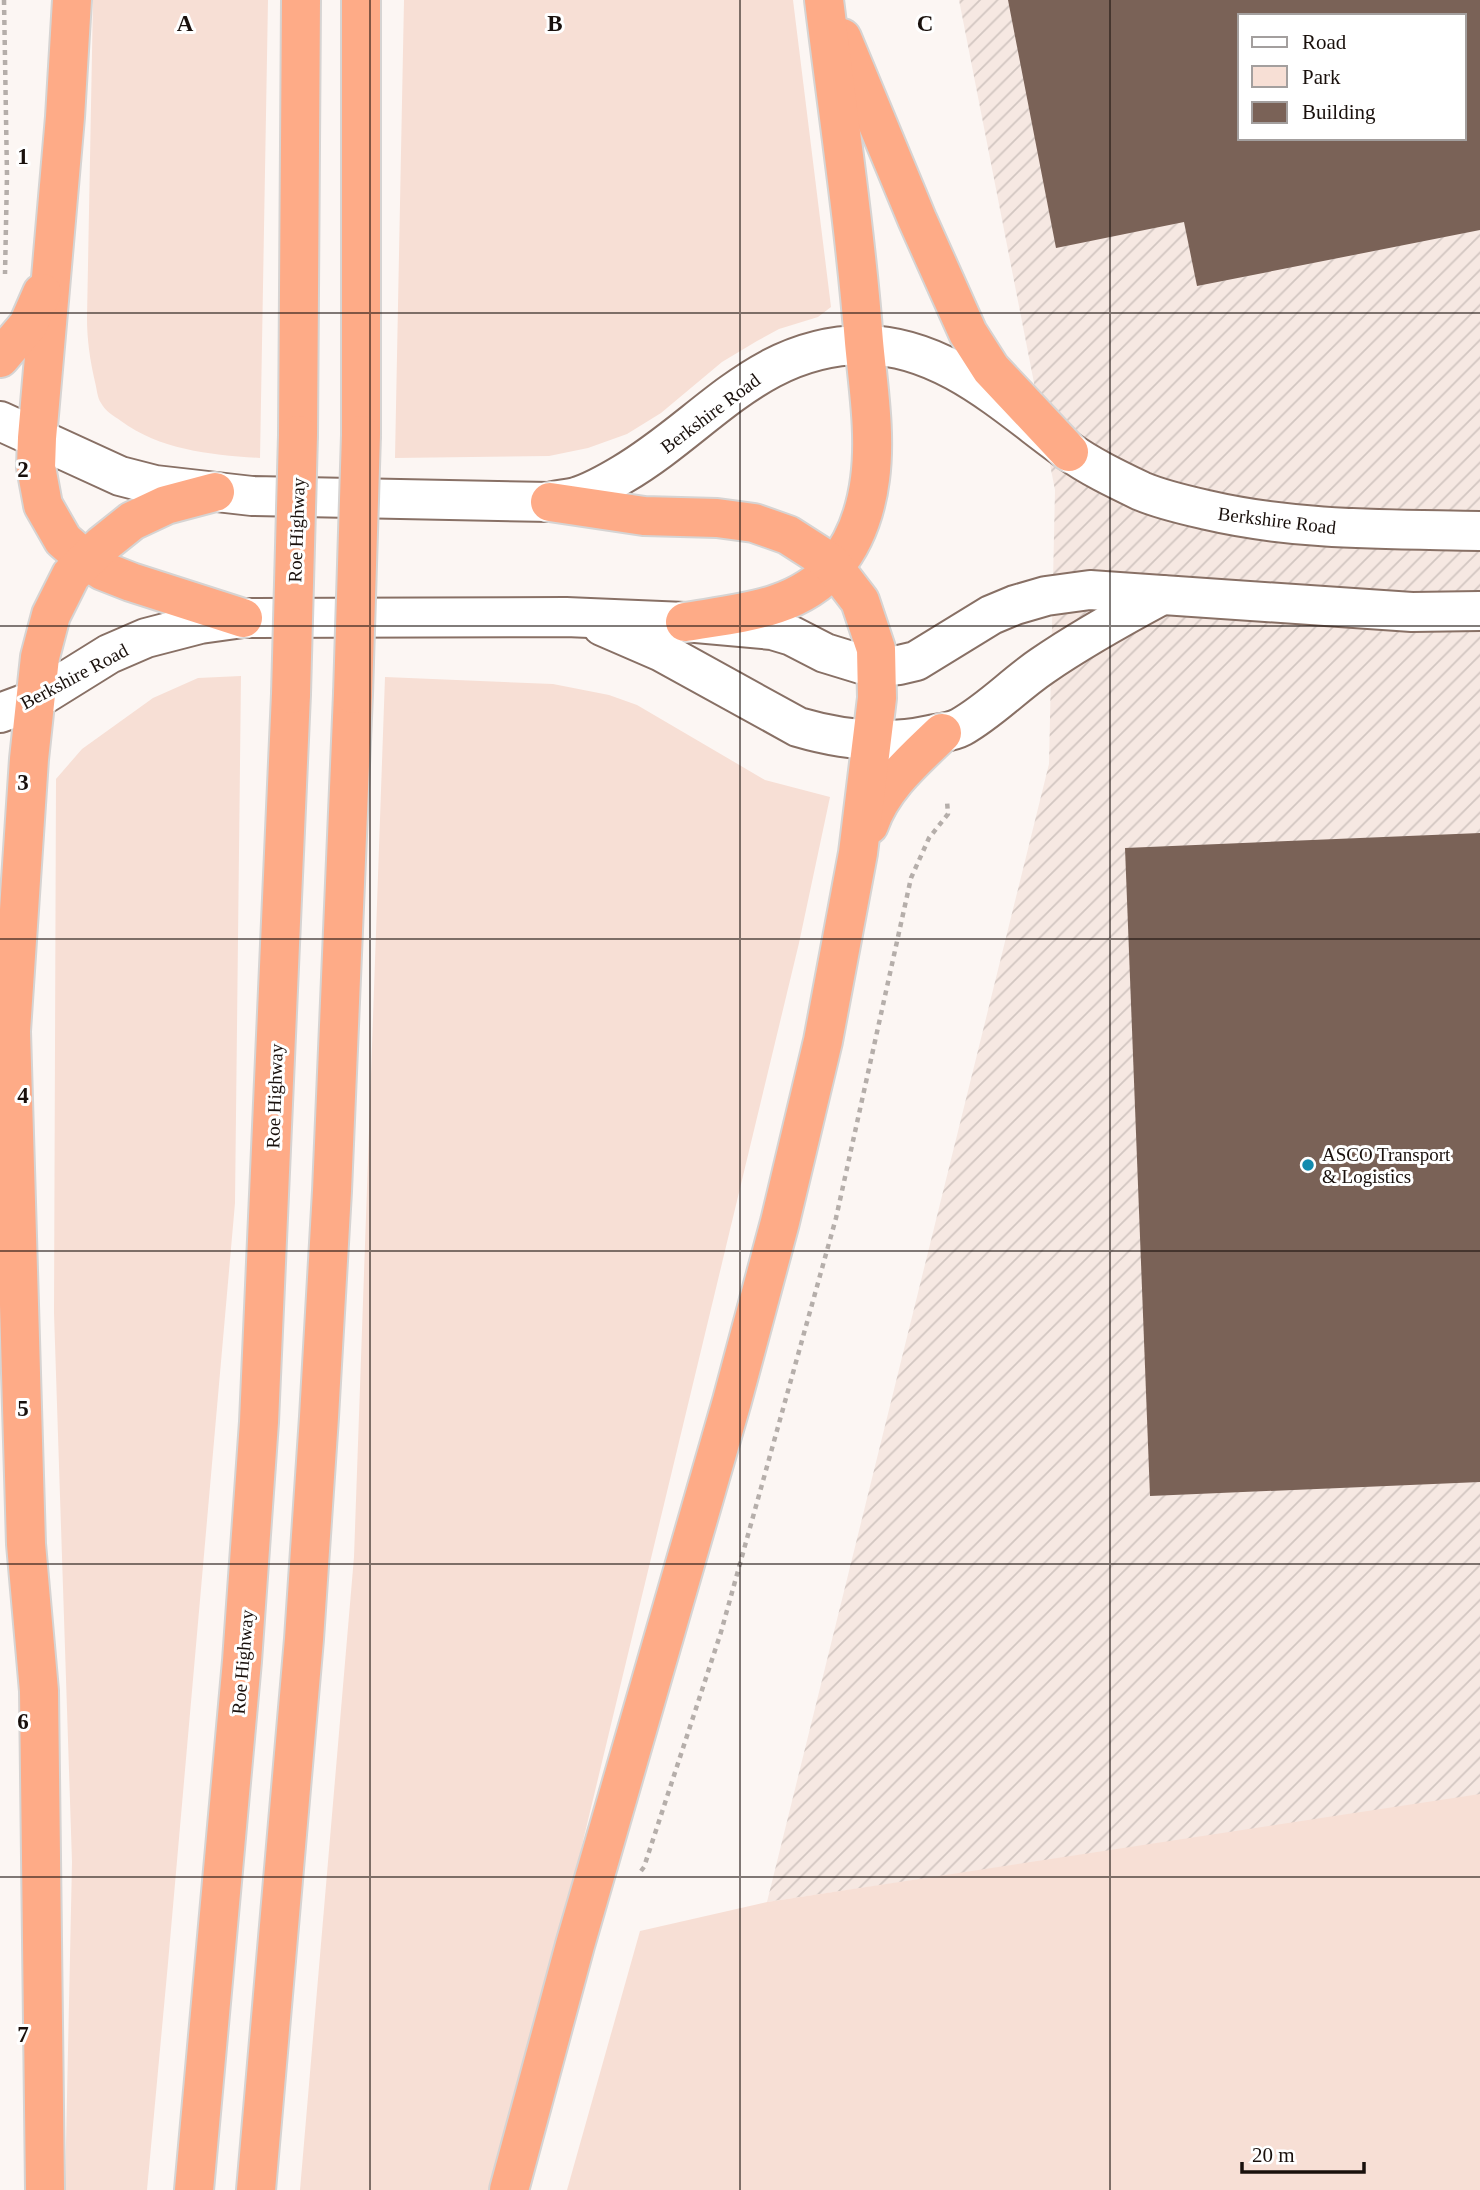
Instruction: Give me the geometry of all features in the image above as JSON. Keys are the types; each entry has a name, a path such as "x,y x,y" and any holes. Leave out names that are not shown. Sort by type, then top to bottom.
{"highway":[{"path":"72,0 65,117 37,438 36,467 43,505 63,540 103,571 243,618"},
{"name":"Roe Highway","path":"194,2190 242,1661 259,1422 291,694 298,435 300,0"},
{"path":"256,2190 304,1639 333,1177 361,435 361,0"},
{"path":"685,622 758,610 780,604 802,593 834,567 850,543 867,499 872,452 864,345 825,0"},
{"path":"825,0 968,333 991,369 1069,452"},
{"path":"0,358 19,339 28,325 53,264"},
{"path":"45,2190 39,1691 26,1544 11,1031 29,760 40,657 51,615 71,575 132,521 166,505 215,492"},
{"path":"509,2190 575,1945 728,1414 780,1222 823,1041 859,853 877,698 876,649 860,601 830,562 788,536 754,523 717,518 644,516 550,502"},
{"path":"859,853 872,816 894,780 942,733"},
{"path":"0,982 11,1031"}],"main road":[{"name":"Berkshire Road","path":"0,421 120,477 155,485 252,496 550,502 576,497 633,468 662,449 755,376 789,360 826,349 864,345 897,348 938,362 968,377 1003,400 1069,452 1144,492 1185,506 1275,523 1322,527 1480,531"},
{"name":"Berkshire Road","path":"0,713 36,700 109,654 146,638 200,624 243,618 566,617 685,622 772,630 792,636 825,653 877,667 916,661 991,615 1046,596 1090,590 1412,612 1480,611"},
{"name":"Berkshire Road","path":"566,617 605,627 662,652 798,727 823,734 871,741 900,740 959,728 986,711 1074,643 1162,595"}],"path":[{"path":"4,0 7,175 5,284"},
{"path":"636,1877 644,1867 721,1632 836,1219 911,878 929,838 948,814 947,801"}],"shaded area":[{"path":"959,0 1480,0 1480,1796 767,1902 1049,764 1055,490"}],"green space":[{"path":"93,0 268,0 260,458 205,453 152,439 113,415 99,398 89,350 87,318"},
{"path":"404,0 793,0 831,307 818,317 779,329 757,341 722,362 661,413 627,434 588,448 549,456 395,458"},
{"path":"241,676 235,1203 147,2190 65,2190 72,1862 54,1313 56,779 82,749 153,698 198,678"},
{"path":"385,677 553,684 609,695 637,705 765,780 830,797 799,943 545,1999 492,2190 300,2190 354,1557"},
{"path":"1480,1794 1480,2190 567,2190 640,1931 767,1902"}],"building":[{"path":"1008,0 1480,0 1480,230 1197,286 1184,222 1056,248"},
{"name":"ASCO Transport & Logistics","path":"1480,833 1480,1482 1150,1496 1125,848"}],"place":[{"name":"ASCO Transport & Logistics","path":"1308,1165"}]}
